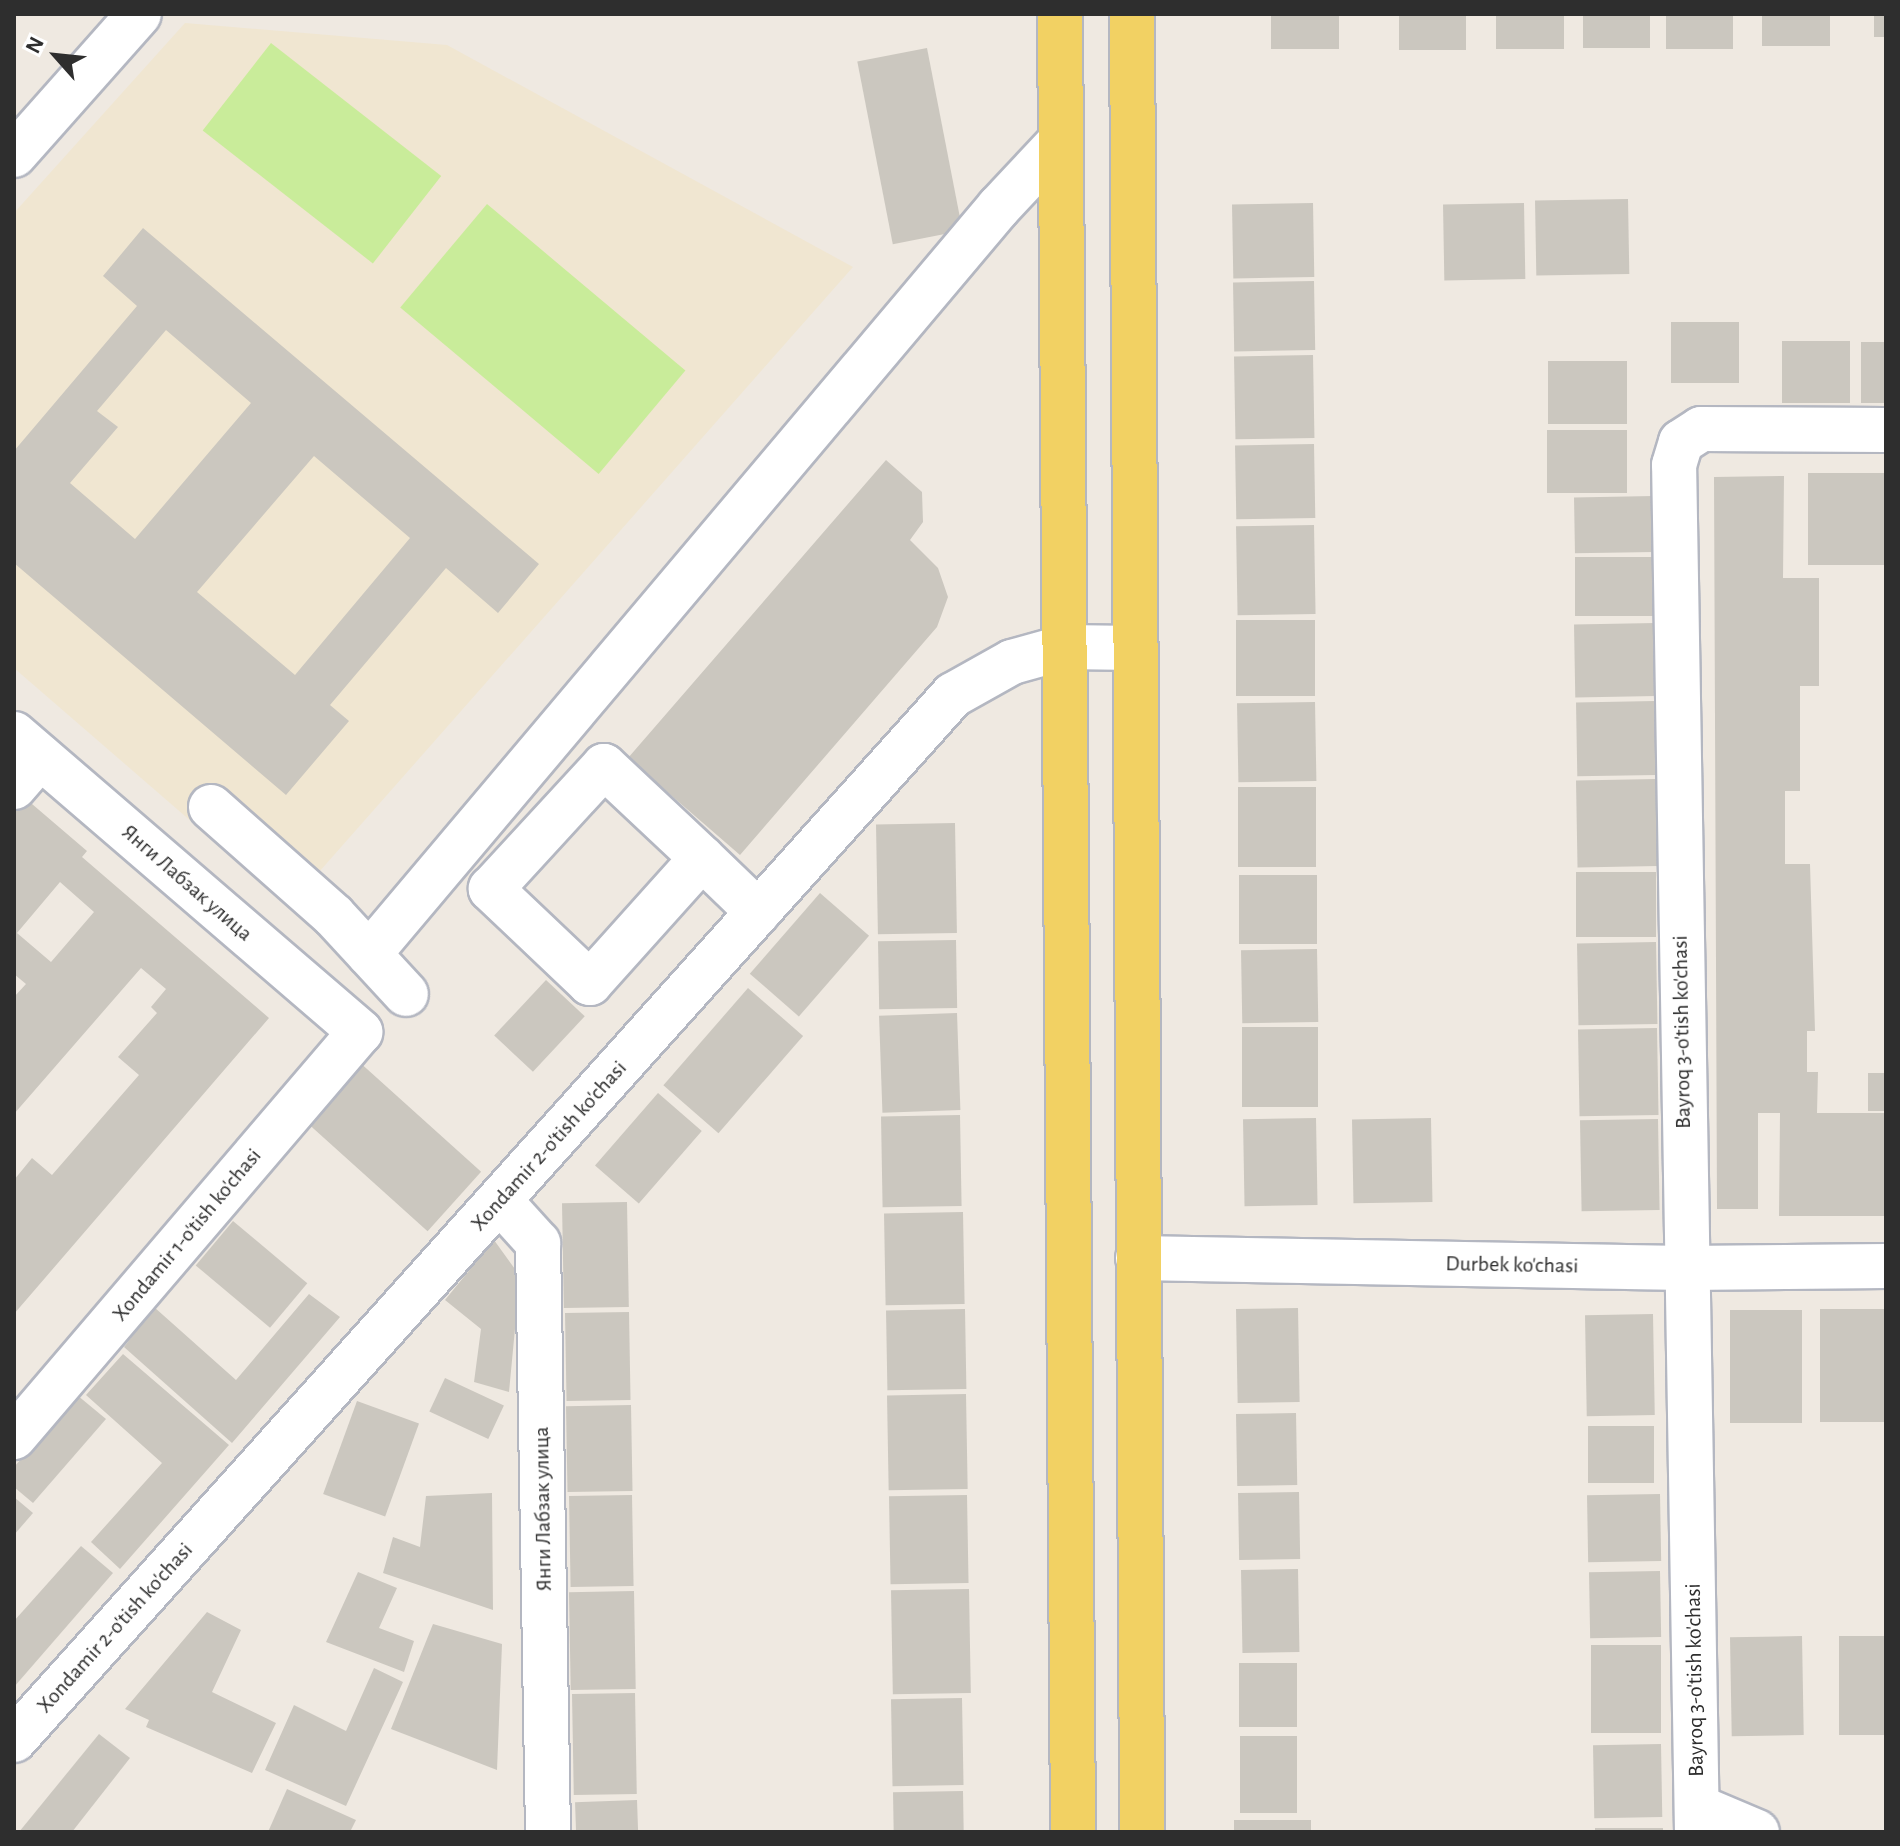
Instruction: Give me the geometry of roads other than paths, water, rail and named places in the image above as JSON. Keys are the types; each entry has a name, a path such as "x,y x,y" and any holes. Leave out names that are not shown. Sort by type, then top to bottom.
{"main road":[{"path":"1060,14 1057,145 1066,647 1073,1832"},
{"path":"1132,14 1142,1832"}],"street":[{"path":"14,155 139,14"},
{"path":"369,954 990,218 1057,145"},
{"name":"Bayroq 3-o'tish ko'chasi","path":"1698,1820 1674,465 1681,442 1701,429 1886,430"},
{"name":"Xondamir 2-o'tish ko'chasi","path":"14,1740 953,695 1012,662 1066,647 1135,648"},
{"name":"Янги Лабзак улица","path":"23,759 360,1032"},
{"path":"702,858 590,983 491,889 604,766 702,858 758,912"},
{"path":"211,807 369,954 406,994"},
{"name":"Xondamir 1-o'tish ko'chasi","path":"14,1437 360,1032"},
{"name":"Янги Лабзак улица","path":"500,1201 538,1243 548,1832"},
{"name":"Durbek ko'chasi","path":"1138,1258 1686,1268 1886,1266"},
{"path":"1698,1820 1757,1832"}]}
